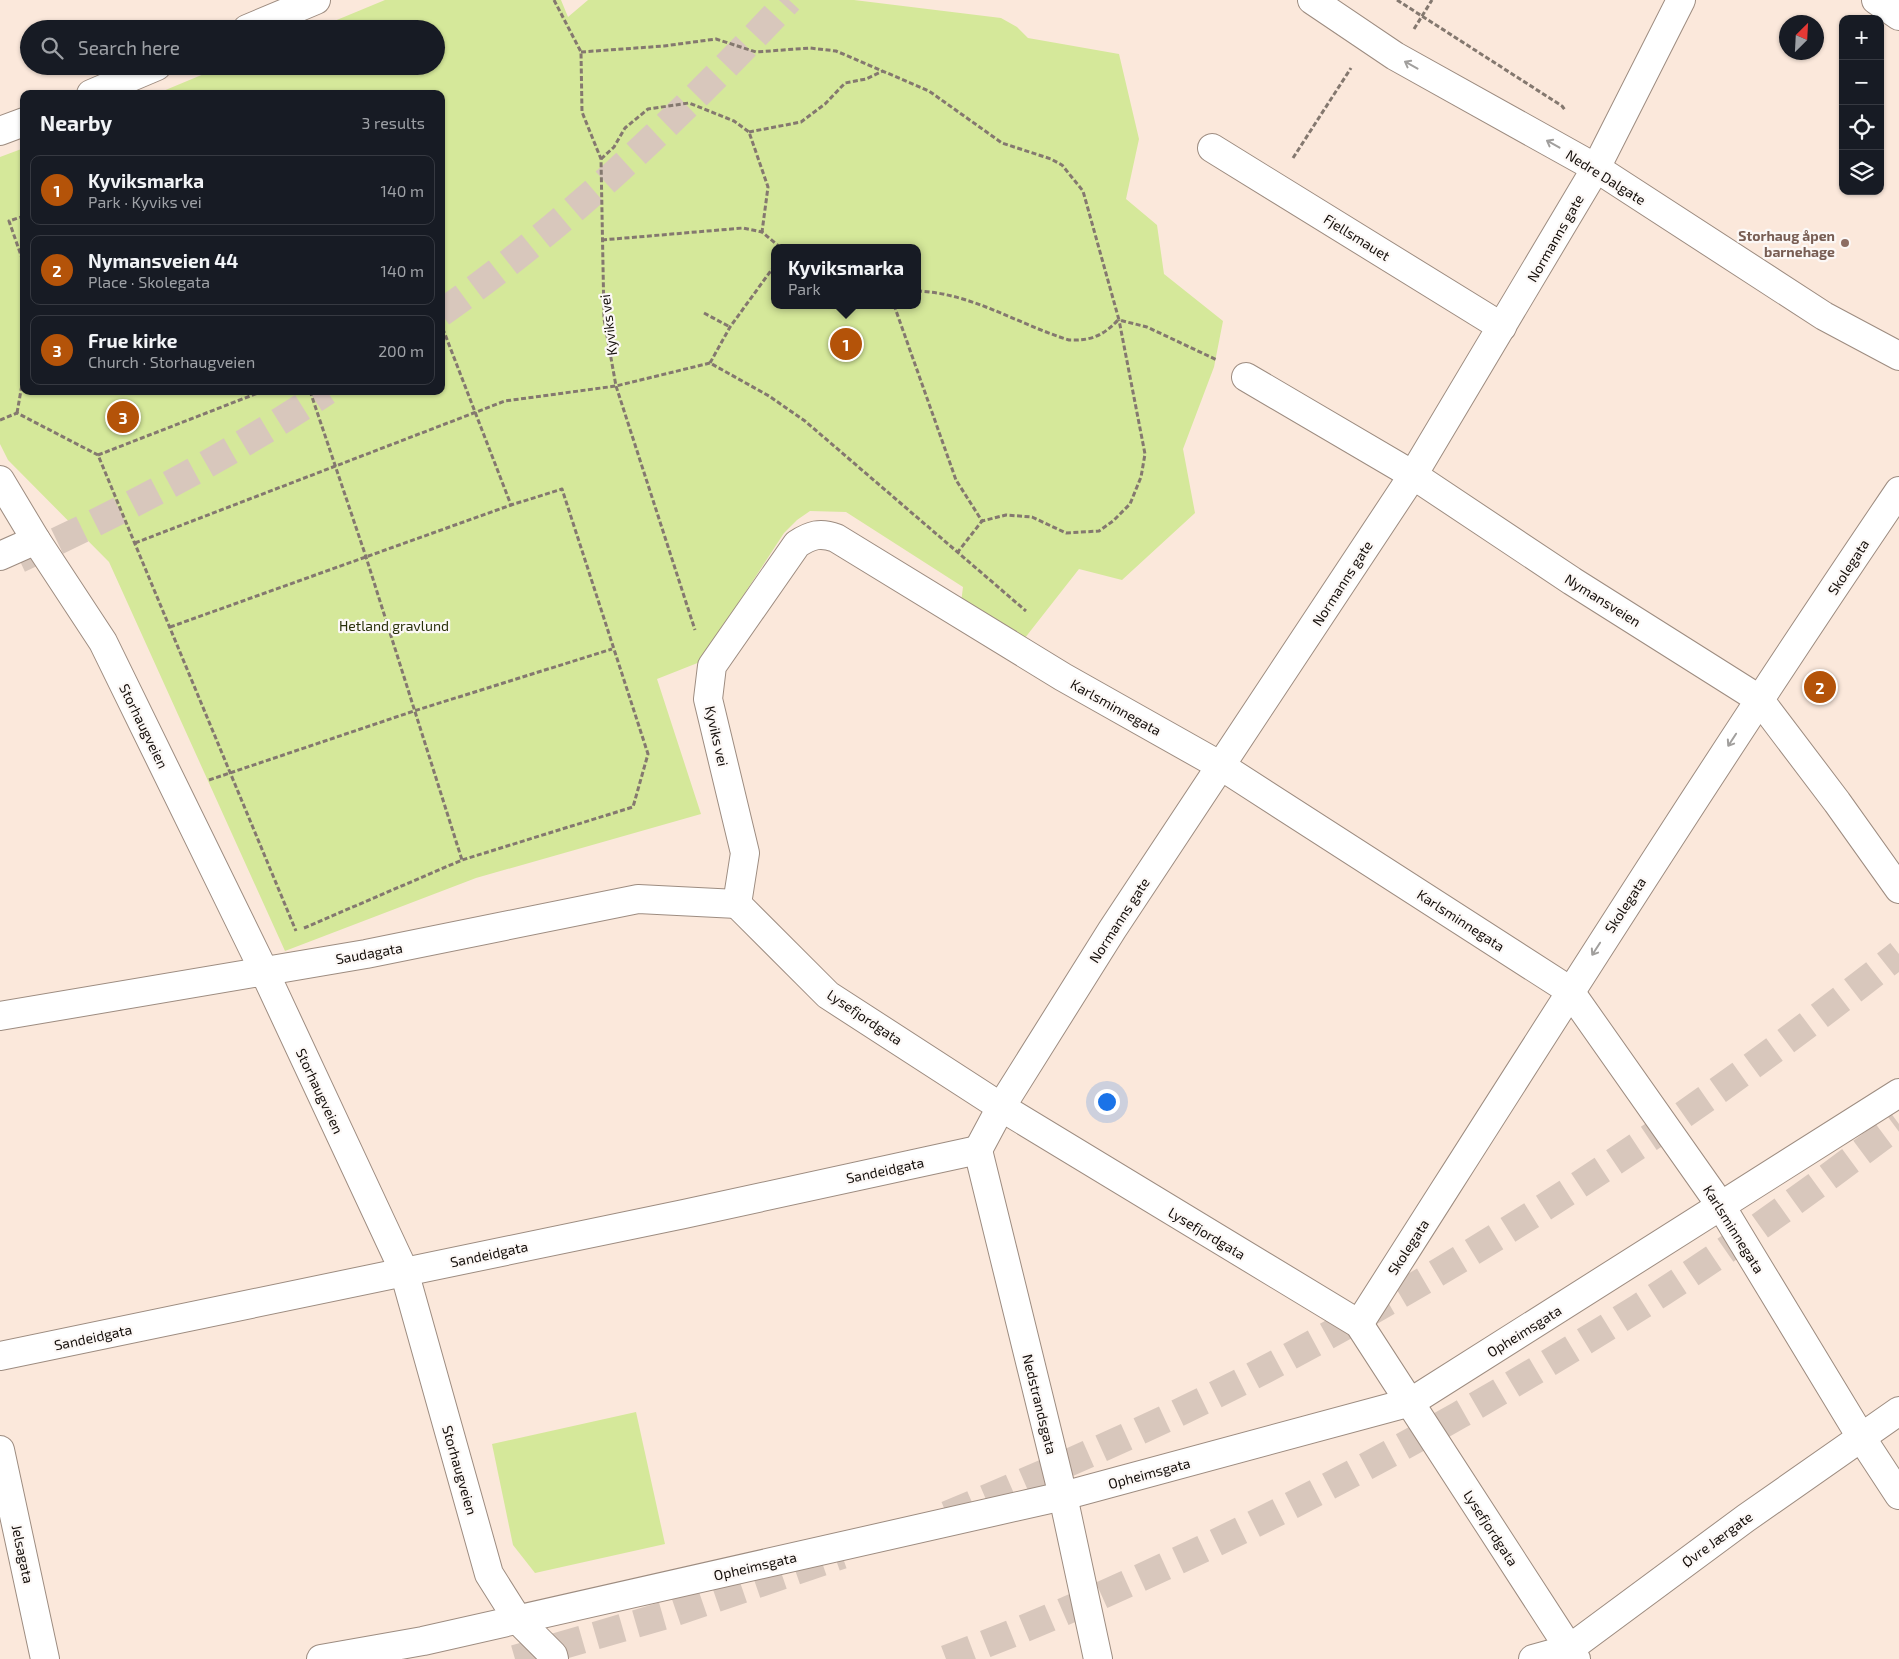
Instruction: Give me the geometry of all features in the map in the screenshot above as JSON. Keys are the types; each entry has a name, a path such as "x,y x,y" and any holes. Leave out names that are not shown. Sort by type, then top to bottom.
{"street":[{"path":"268,20 316,0"},
{"name":"Nedre Dalgate","path":"1312,0 1395,56 1596,168 1824,316 1899,356"},
{"name":"Normanns gate","path":"978,1150 1001,1107 1112,930 1413,475 1596,168 1681,0"},
{"path":"1876,0 1899,16"},
{"path":"100,90 135,75"},
{"path":"0,131 20,124"},
{"name":"Fjellsmauet","path":"1212,148 1502,327"},
{"name":"Nymansveien","path":"1246,377 1413,475 1572,581 1759,699 1837,802 1899,889"},
{"name":"Storhaugveien","path":"0,480 36,540 103,642 264,971 404,1271 489,1574 518,1620 553,1655 554,1659"},
{"name":"Skolegata","path":"1359,1324 1569,990 1759,699 1899,491"},
{"name":"Kyviks vei","path":"737,904 745,853 708,699 712,666 797,544 809,537 823,533 836,538"},
{"name":"Karlsminnegata","path":"836,538 1063,677 1221,766 1569,990 1722,1206 1861,1437 1899,1495"},
{"path":"0,556 36,540"},
{"name":"Saudagata","path":"0,1016 366,954 638,899 737,904"},
{"name":"Lysefjordgata","path":"737,904 828,995 1001,1107 1359,1324 1573,1654"},
{"name":"Opheimsgata","path":"321,1659 423,1641 1063,1496 1411,1402 1899,1093"},
{"name":"Sandeidgata","path":"0,1356 684,1214 978,1150"},
{"name":"Nedstrandsgata","path":"978,1150 1063,1496 1098,1659"},
{"name":"Øvre Jærgate","path":"1533,1659 1573,1654 1746,1518 1899,1411"},
{"name":"Jelsagata","path":"0,1450 45,1659"}],"path":[{"name":"Kyviks vei","path":"554,0 582,52 582,112 601,159 604,319 616,386 698,638"},
{"path":"1397,0 1562,106 1566,114"},
{"path":"1274,186 1370,38"},
{"path":"582,52 664,46 716,39 756,52 823,48 836,51 929,91 1002,143 1051,159 1062,165 1073,176 1083,191 1119,320 1145,454 1141,477 1130,504 1113,521 1099,531 1066,533 1032,517 1006,515 982,520 957,552"},
{"path":"749,132 801,122 825,104 845,83 866,79 883,71"},
{"path":"601,159 614,147 625,128 648,109 690,102 734,121 749,132 768,187 762,232"},
{"path":"20,217 10,221 20,252"},
{"path":"602,240 743,228 762,232 776,244"},
{"path":"710,363 730,327 771,271"},
{"path":"921,292 957,297 1069,340 1082,341 1100,337 1119,320"},
{"path":"895,309 956,480 982,520"},
{"path":"704,313 730,327"},
{"path":"1119,320 1147,327 1202,351 1246,377"},
{"path":"445,334 511,505"},
{"path":"135,543 505,401 616,386 710,363 769,396 806,422 1029,614"},
{"path":"17,413 20,395"},
{"path":"98,455 253,395"},
{"path":"311,395 366,557 462,860"},
{"path":"0,420 17,413 98,455 296,931 462,860 633,807 648,754 612,649 562,489 511,505 170,627"},
{"path":"176,791 414,711 612,649"}],"green space":[{"name":"Hetland gravlund","path":"385,0 561,0 568,17 588,0 854,0 1001,18 1017,27 1028,38 1119,54 1139,139 1126,199 1157,225 1164,274 1223,321 1214,367 1183,449 1195,513 1122,580 1079,569 1021,643 961,603 963,587 846,512 810,511 797,520 784,533 700,662 657,679 701,814 476,878 285,951 109,562 8,460 0,444 0,157 20,150 20,395 445,395 445,90 166,90 201,75 445,75 445,20 337,20"},
{"path":"636,1412 665,1544 535,1573 513,1545 492,1444"}],"tunnel":[{"path":"445,310 534,242 623,166 708,84 789,0"},
{"path":"19,559 176,481 252,438 321,395"},
{"path":"947,1515 1108,1445 1227,1389 1432,1276 1513,1227 1671,1123 1748,1069 1899,954"},
{"path":"946,1659 1064,1612 1179,1560 1297,1502 1413,1441 1526,1376 1672,1286 1770,1219 1899,1124"},
{"path":"515,1659 670,1614 842,1555"}],"place":[{"name":"Storhaug åpen barnehage","path":"1845,243"},
{"name":"Kyviksmarka","path":"846,344"},
{"name":"Frue kirke","path":"123,417"},
{"name":"Nymansveien 44","path":"1820,687"}]}
